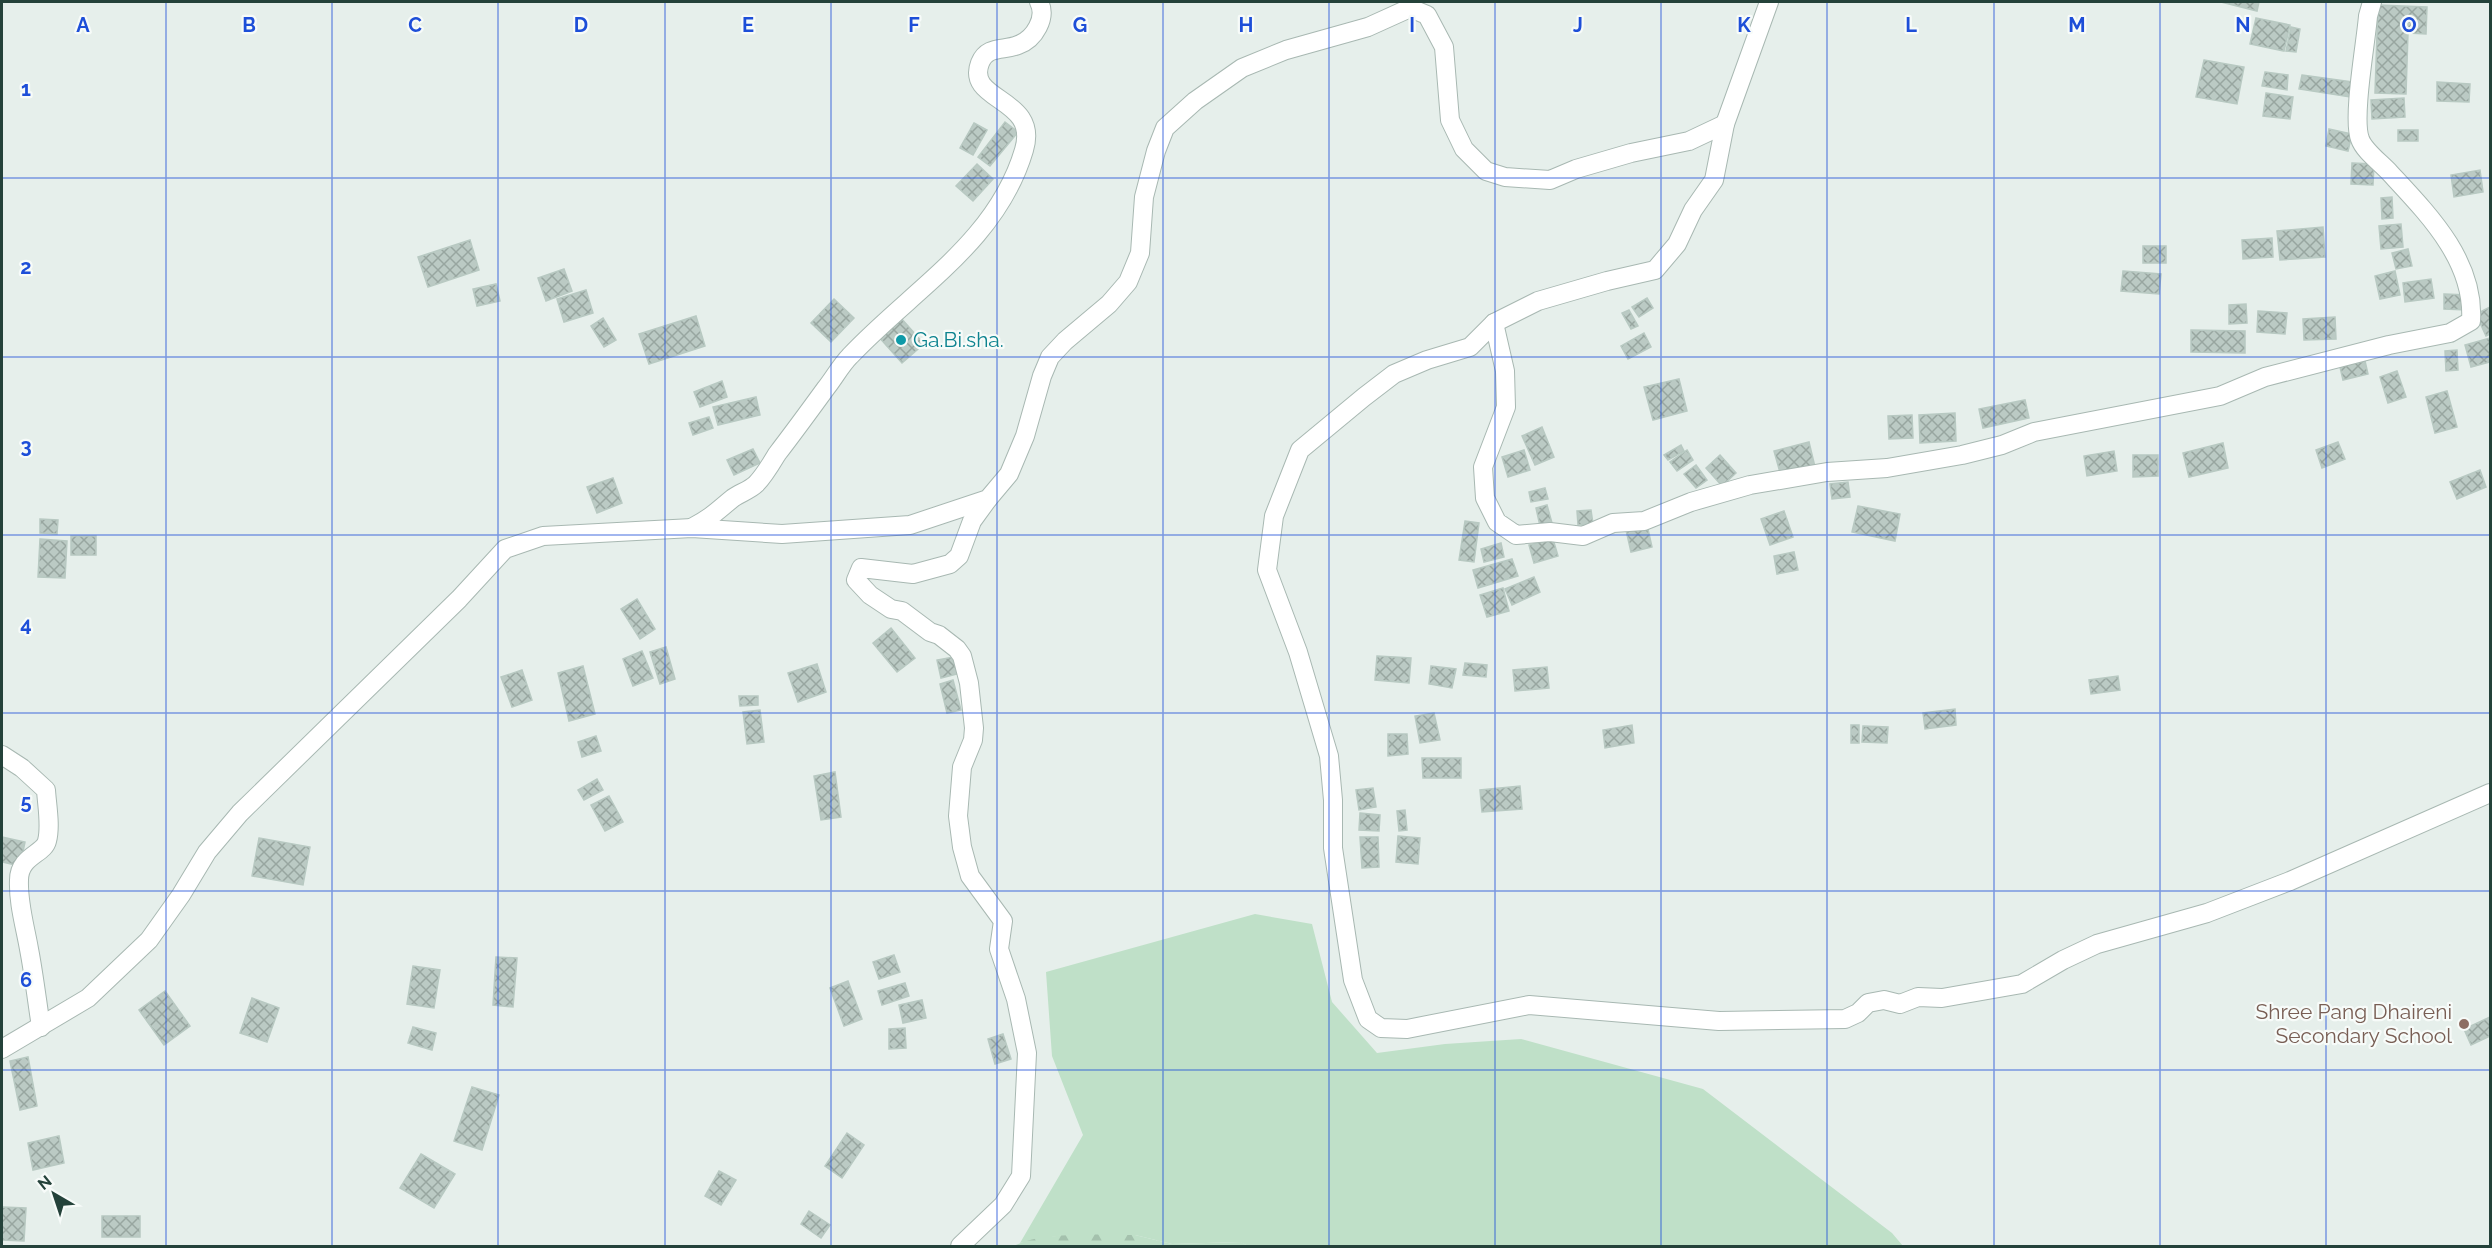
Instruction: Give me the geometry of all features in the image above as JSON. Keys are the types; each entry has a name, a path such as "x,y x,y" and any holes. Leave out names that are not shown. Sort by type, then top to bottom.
{"street":[{"path":"692,528 715,516 734,498 756,484 849,357 953,262 983,228 1004,198 1024,149 1025,124 1020,115 1001,99 989,93 980,83 977,75 980,61 988,52 1002,47 1017,46 1029,39 1040,22 1043,9 1039,2"},
{"path":"1769,2 1725,124 1714,180 1693,210 1677,244 1655,270 1538,301 1494,323 1470,347 1427,360 1394,374 1300,450 1274,516 1267,570 1298,652 1329,756 1333,800 1332,848 1353,980 1368,1019 1381,1028 1407,1029 1529,1005 1719,1021 1845,1019 1868,1003 1884,1000 1900,1004 1918,997 1942,998 2022,984 2063,960 2097,944 2207,913 2290,881 2490,793"},
{"path":"1494,323 1505,371 1506,407 1483,467 1485,498 1497,522 1516,535 1550,532 1583,536 1613,523 1644,521 1691,502 1750,485 1827,472 1887,468 1962,455 2002,446 2034,432 2220,396 2265,377 2317,362 2450,333 2471,321 2473,302 2461,265 2423,211 2360,139 2357,114 2368,16 2372,2"},
{"path":"960,1246 1003,1205 1021,1176 1027,1053 1016,999 999,949 1003,921 970,876 962,847 958,816 962,767 973,740 974,728 969,683 962,656 939,635 930,632 902,611 891,609 870,595 856,580 861,568 912,574 950,564 959,556 972,521 987,499 1009,474 1025,436 1042,376 1050,357 1065,341 1109,304 1128,282 1140,253 1144,197 1156,151 1165,128 1195,101 1242,68 1286,50 1368,27 1410,8 1427,15 1444,47 1450,120 1464,149 1486,171 1527,180 1550,180 1631,153 1689,141 1725,124"},
{"path":"2,1049 88,998 149,940 181,896 207,852 240,813 459,599 505,549 543,536 692,528 782,534 910,525 987,499"},
{"path":"2,755 22,768 46,790 47,843 42,850 27,860 21,868 18,879 41,1027"}],"green space":[{"path":"1255,914 1312,924 1332,1002 1377,1053 1445,1044 1521,1039 1703,1089 1892,1233 1903,1246 1248,1246 1240,1242 1172,1244 1135,1235 1057,1236 1020,1243 1083,1135 1052,1056 1046,972"},
{"path":"1135,1235 1172,1244 1241,1242 1248,1246 1014,1246 1026,1241 1056,1236"}],"building":[{"path":"2221,2 2259,2 2257,11"},
{"path":"2378,5 2427,7 2426,34 2408,33 2406,94 2375,93"},
{"path":"2256,18 2290,25 2284,51 2250,44"},
{"path":"2291,27 2300,29 2296,52 2286,51"},
{"path":"2204,60 2244,67 2237,104 2196,97"},
{"path":"2265,72 2288,75 2287,90 2262,86"},
{"path":"2302,75 2352,82 2350,97 2299,89"},
{"path":"2437,82 2470,84 2469,102 2437,101"},
{"path":"2266,93 2293,97 2290,119 2263,116"},
{"path":"2404,98 2405,117 2372,119 2371,100"},
{"path":"1005,122 1018,132 990,166 978,157"},
{"path":"974,123 987,130 973,155 960,148"},
{"path":"2329,129 2352,134 2348,151 2326,146"},
{"path":"2398,130 2418,130 2418,141 2398,141"},
{"path":"2352,163 2374,164 2373,185 2351,184"},
{"path":"977,164 993,179 973,201 956,186"},
{"path":"2480,170 2483,192 2454,197 2451,175"},
{"path":"2392,197 2393,218 2382,219 2381,198"},
{"path":"2401,224 2403,247 2381,249 2379,226"},
{"path":"2323,227 2325,257 2280,260 2277,231"},
{"path":"2272,238 2273,257 2243,259 2242,240"},
{"path":"470,240 479,270 428,287 418,257"},
{"path":"2143,246 2166,246 2166,263 2143,263"},
{"path":"2408,249 2412,266 2396,269 2392,253"},
{"path":"564,269 572,291 546,301 538,278"},
{"path":"2123,271 2161,274 2159,294 2121,291"},
{"path":"2395,271 2400,295 2380,299 2375,276"},
{"path":"2431,279 2434,298 2405,302 2403,283"},
{"path":"496,284 500,301 477,306 473,289"},
{"path":"586,290 593,313 564,322 557,299"},
{"path":"2444,294 2468,295 2467,310 2444,309"},
{"path":"1647,298 1653,308 1639,317 1632,307"},
{"path":"834,299 854,318 831,342 811,323"},
{"path":"2246,304 2247,323 2229,324 2229,305"},
{"path":"2490,307 2490,334 2486,336 2476,314"},
{"path":"1629,310 1638,326 1631,329 1622,313"},
{"path":"2258,311 2287,313 2285,334 2257,332"},
{"path":"696,316 705,346 649,364 639,334"},
{"name":"Ga.Bi.sha.","path":"900,317 924,344 902,363 878,336"},
{"path":"2335,317 2336,339 2304,340 2303,319"},
{"path":"603,318 616,340 604,347 591,326"},
{"path":"2191,330 2245,331 2245,353 2191,352"},
{"path":"1644,333 1651,347 1628,359 1621,346"},
{"path":"2490,338 2490,362 2471,367 2465,345"},
{"path":"2457,350 2458,370 2446,371 2445,351"},
{"path":"2365,361 2368,374 2343,380 2340,367"},
{"path":"2397,371 2406,397 2388,403 2380,377"},
{"path":"1679,379 1687,411 1653,420 1644,387"},
{"path":"722,381 727,397 700,407 694,392"},
{"path":"2447,391 2457,427 2435,433 2426,397"},
{"path":"756,397 760,415 718,425 713,407"},
{"path":"2025,400 2029,418 1983,428 1979,409"},
{"path":"1955,413 1956,441 1920,443 1919,415"},
{"path":"1912,415 1913,438 1889,439 1888,416"},
{"path":"709,417 713,428 693,435 689,423"},
{"path":"1542,427 1554,457 1535,465 1522,436"},
{"path":"1809,442 1815,467 1781,476 1774,451"},
{"path":"2338,442 2345,459 2322,468 2316,450"},
{"path":"2223,443 2228,468 2189,477 2183,453"},
{"path":"1681,445 1684,451 1668,460 1664,455"},
{"path":"753,449 760,463 734,475 727,460"},
{"path":"1524,450 1530,470 1508,477 1502,457"},
{"path":"1687,450 1693,460 1677,471 1670,462"},
{"path":"2114,451 2117,471 2087,476 2084,456"},
{"path":"1720,455 1736,473 1722,486 1706,468"},
{"path":"2133,455 2158,455 2158,476 2133,477"},
{"path":"1696,465 1707,480 1696,488 1684,474"},
{"path":"2480,470 2486,487 2457,499 2450,482"},
{"path":"613,478 622,503 597,513 587,487"},
{"path":"1848,482 1850,497 1832,499 1830,484"},
{"path":"1545,488 1548,499 1531,502 1529,492"},
{"path":"1547,505 1552,523 1540,526 1536,508"},
{"path":"1858,506 1900,514 1895,541 1852,532"},
{"path":"1591,510 1593,524 1578,525 1577,511"},
{"path":"1784,511 1793,537 1770,545 1761,519"},
{"path":"40,519 58,520 57,534 40,533"},
{"path":"1465,521 1479,523 1474,562 1459,560"},
{"path":"1647,525 1652,547 1631,552 1626,530"},
{"path":"71,536 96,536 96,555 71,555"},
{"path":"40,539 67,541 65,578 38,577"},
{"path":"1553,539 1558,556 1534,563 1529,545"},
{"path":"1501,543 1504,557 1484,562 1481,549"},
{"path":"1794,552 1798,570 1777,574 1774,556"},
{"path":"1512,559 1518,576 1478,588 1473,570"},
{"path":"1534,577 1540,592 1512,605 1505,589"},
{"path":"1503,588 1509,611 1487,617 1480,595"},
{"path":"637,599 655,629 640,639 621,609"},
{"path":"891,628 915,658 897,672 873,643"},
{"path":"666,647 675,679 660,684 650,652"},
{"path":"642,651 653,678 633,686 623,659"},
{"path":"1377,656 1411,658 1409,683 1375,680"},
{"path":"953,657 957,674 941,678 937,660"},
{"path":"1465,663 1487,665 1486,677 1463,675"},
{"path":"817,664 826,692 798,702 788,673"},
{"path":"583,666 595,714 569,721 558,673"},
{"path":"1431,666 1456,669 1452,688 1429,684"},
{"path":"1547,667 1549,688 1515,691 1513,670"},
{"path":"522,670 532,700 512,707 501,677"},
{"path":"2118,676 2120,690 2091,694 2089,680"},
{"path":"953,680 961,710 947,713 940,684"},
{"path":"739,696 758,696 758,705 740,706"},
{"path":"1955,709 1956,725 1925,729 1923,713"},
{"path":"760,710 764,742 747,744 743,712"},
{"path":"1434,713 1440,740 1420,743 1415,716"},
{"path":"1632,725 1634,743 1605,748 1603,730"},
{"path":"1851,725 1859,725 1859,743 1851,743"},
{"path":"1863,726 1888,727 1887,743 1862,742"},
{"path":"1388,734 1407,734 1408,754 1388,756"},
{"path":"596,736 601,751 582,757 578,742"},
{"path":"1422,758 1461,758 1461,778 1423,778"},
{"path":"835,772 841,817 821,820 814,776"},
{"path":"597,779 603,790 584,800 578,790"},
{"path":"1520,786 1522,809 1482,812 1480,790"},
{"path":"1373,788 1376,807 1359,810 1356,790"},
{"path":"609,796 623,822 605,831 591,805"},
{"path":"1405,810 1407,830 1399,831 1397,811"},
{"path":"1360,813 1380,815 1379,831 1359,830"},
{"path":"1398,836 1420,838 1418,864 1396,862"},
{"path":"2,837 25,842 20,866 2,862"},
{"path":"1360,837 1378,837 1379,867 1362,868"},
{"path":"259,838 310,847 303,885 252,876"},
{"path":"894,955 900,972 879,979 873,962"},
{"path":"496,957 517,958 513,1007 493,1005"},
{"path":"413,966 440,970 434,1008 407,1004"},
{"path":"848,981 862,1019 844,1026 830,988"},
{"path":"905,983 909,996 882,1005 878,991"},
{"path":"165,991 190,1026 164,1045 139,1010"},
{"path":"252,998 279,1008 267,1042 240,1033"},
{"path":"922,1000 926,1018 903,1023 899,1005"},
{"path":"2490,1017 2490,1036 2471,1045 2464,1029"},
{"path":"413,1027 436,1033 432,1050 408,1043"},
{"path":"905,1028 906,1048 889,1049 889,1029"},
{"path":"1003,1034 1011,1059 995,1064 988,1039"},
{"path":"28,1057 37,1106 20,1110 10,1061"},
{"path":"472,1087 499,1095 482,1150 454,1141"},
{"path":"847,1133 864,1145 842,1178 825,1166"},
{"path":"59,1136 64,1163 33,1170 28,1143"},
{"path":"421,1154 455,1174 434,1208 400,1188"},
{"path":"719,1171 736,1180 721,1205 705,1196"},
{"path":"2,1207 26,1208 24,1241 2,1240"},
{"path":"809,1211 830,1225 821,1238 801,1224"},
{"path":"102,1216 140,1216 140,1237 102,1237"}],"place":[{"name":"Ga.Bi.sha.","path":"901,340"},
{"name":"Shree Pang Dhaireni Secondary School","path":"2464,1024"}]}
